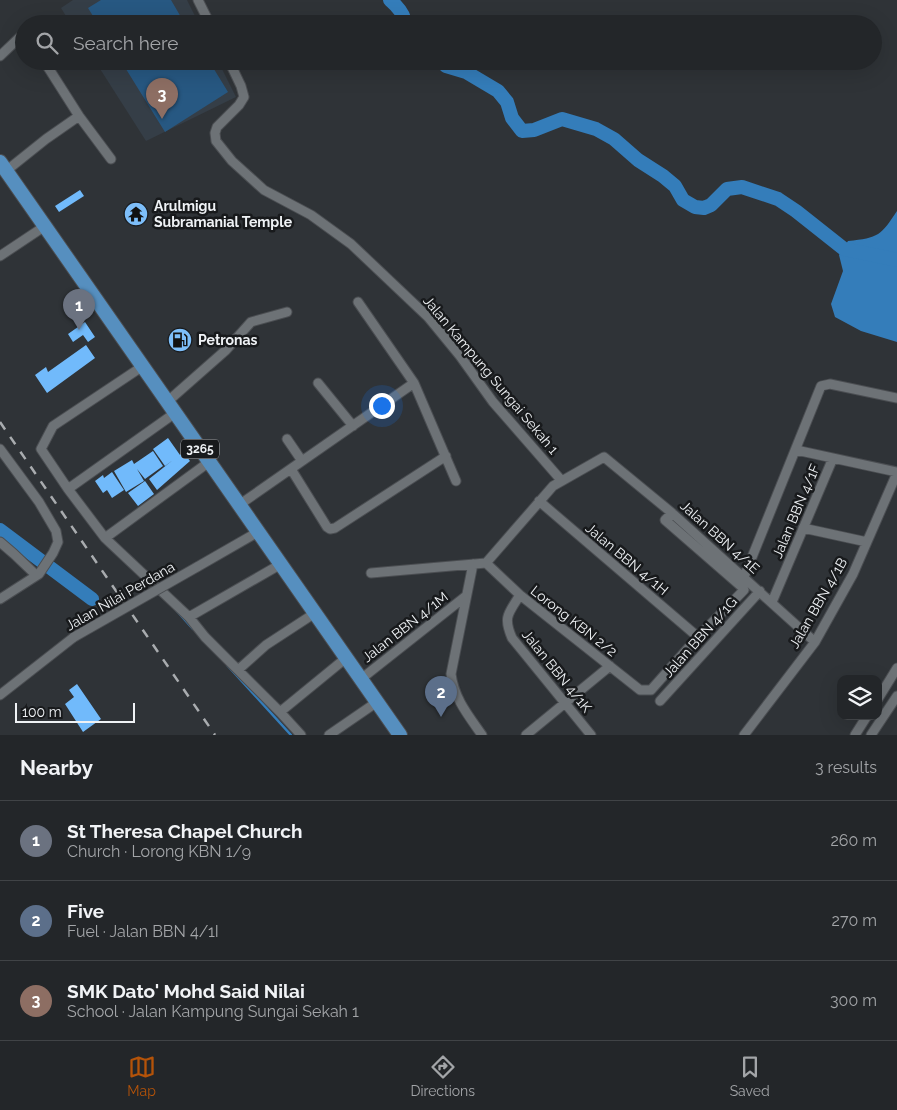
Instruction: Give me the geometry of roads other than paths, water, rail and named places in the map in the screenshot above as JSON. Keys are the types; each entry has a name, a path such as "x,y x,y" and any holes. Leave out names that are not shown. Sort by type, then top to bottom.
{"main road":[{"name":"3265","path":"3,166 400,735"}],"street":[{"path":"198,0 206,15"},
{"path":"0,56 15,42"},
{"path":"50,70 79,116 111,160"},
{"name":"Jalan Kampung Sungai Sekah 1","path":"233,70 244,98 240,105 217,127 215,133 216,141 232,161 264,190 311,215 351,244 428,317 460,356 493,402 561,480"},
{"path":"3,166 46,140 79,116"},
{"path":"0,256 45,226"},
{"path":"358,302 414,383 456,481"},
{"path":"167,402 226,350 251,322 287,312"},
{"path":"143,366 52,426 42,448 68,489 105,538 189,617 205,637 301,735"},
{"path":"318,383 353,426"},
{"path":"239,505 414,383"},
{"path":"744,577 819,388 824,384 830,384 897,398"},
{"path":"68,489 176,413"},
{"path":"287,439 302,461"},
{"path":"0,449 39,502 56,531 58,542 53,554 37,575 0,599"},
{"path":"796,450 897,473"},
{"path":"291,468 330,529 335,528 446,456"},
{"name":"Jalan BBN 4/1E","path":"561,480 604,457 672,512 815,642"},
{"name":"Jalan BBN 4/1F","path":"772,602 833,458"},
{"path":"105,538 210,462"},
{"name":"Jalan BBN 4/1B","path":"744,735 815,642 853,574 897,473"},
{"path":"372,573 486,563 538,501 561,480"},
{"name":"Jalan BBN 4/1H","path":"538,501 698,637"},
{"path":"672,512 665,520 744,590 698,637"},
{"path":"803,528 867,542"},
{"name":"Jalan Nilai Perdana","path":"1,695 74,637 258,532"},
{"path":"0,542 37,575"},
{"name":"Lorong KBN 2/2","path":"486,563 503,581 640,690 650,690 698,637"},
{"path":"189,617 281,564"},
{"path":"473,564 451,674 452,686 458,701 482,735"},
{"name":"Jalan BBN 4/1G","path":"660,701 760,591"},
{"name":"Jalan BBN 4/1K","path":"520,595 508,614 506,624 512,638 591,735"},
{"name":"Jalan BBN 4/1M","path":"361,679 466,596"},
{"path":"238,670 266,644 315,614"},
{"path":"280,712 346,658"},
{"path":"526,735 610,666"},
{"path":"882,692 897,668"},
{"path":"871,735 897,696"},
{"path":"329,735 377,702"},
{"path":"855,735 864,720"}],"waterway":[{"path":"390,0 402,15"},
{"path":"459,70 498,91 507,102 512,118 522,131 534,130 562,119 596,129 614,139 638,160 663,176 675,186 683,200 695,207 704,208 711,205 727,189 742,187 778,199 844,249 897,260"},
{"path":"0,530 92,599"},
{"path":"177,611 193,629"},
{"path":"228,666 291,735"}],"railway":[{"path":"0,422 215,735"}],"place":[{"name":"SMK Dato' Mohd Said Nilai","path":"162,119"},
{"name":"Arulmigu Subramanial Temple","path":"136,214"},
{"name":"St Theresa Chapel Church","path":"79,330"},
{"name":"Petronas","path":"180,340"},
{"name":"Five","path":"441,717"}]}
